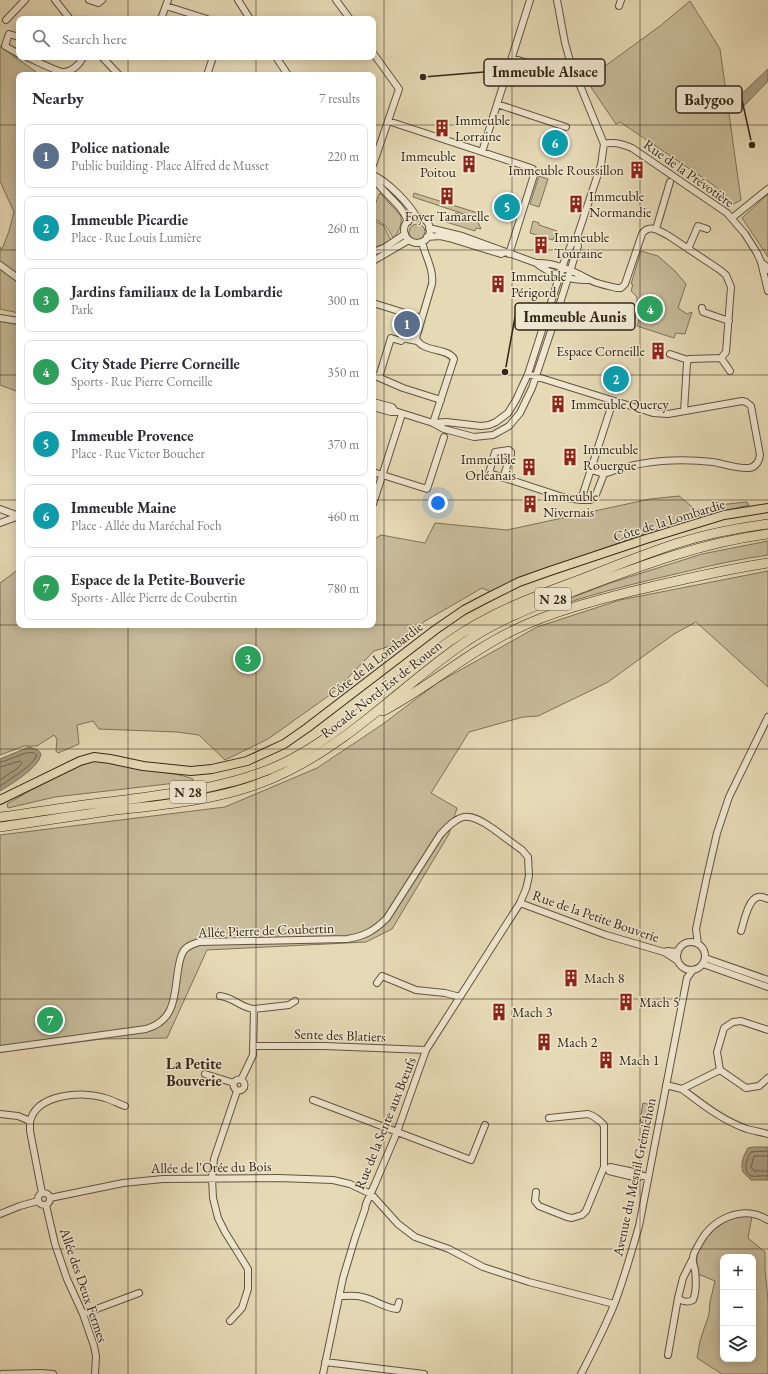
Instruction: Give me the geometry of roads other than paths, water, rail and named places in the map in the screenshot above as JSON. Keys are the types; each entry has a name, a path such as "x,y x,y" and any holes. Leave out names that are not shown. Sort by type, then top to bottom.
{"highway":[{"name":"Rocade Nord-Est de Rouen","path":"0,817 62,807 193,791 229,783 268,770 320,742 344,726 449,642 472,626 493,615 528,599 678,543 720,532 768,524"},
{"name":"Rocade Nord-Est de Rouen","path":"0,827 70,816 199,800 247,788 283,774 327,749 365,722 461,645 500,622 544,602 671,555 728,540 768,534"},
{"path":"365,722 401,702 486,645 514,630 548,615 583,604 678,580 728,569 768,563"}],"main road":[{"name":"Côte de la Lombardie","path":"0,800 80,761 94,757 143,766 191,771 246,761 284,744 435,630 464,610 519,582 646,539 724,515 768,508"}],"street":[{"path":"6,20 25,0"},
{"path":"55,0 68,16"},
{"path":"89,0 98,3 102,0"},
{"path":"238,0 248,16"},
{"path":"336,0 348,16"},
{"path":"482,152 530,0"},
{"path":"433,423 446,422 481,426 496,422 508,413 513,406 528,374 562,268 571,245 576,240 601,165 604,144 577,79 565,43 557,0"},
{"path":"162,16 167,3 187,16"},
{"path":"16,36 9,34 5,46 16,52"},
{"path":"376,57 399,89 376,156"},
{"path":"512,58 577,79"},
{"path":"34,60 63,72 74,69 80,60"},
{"path":"105,60 116,72"},
{"path":"208,72 212,60"},
{"path":"278,60 286,72"},
{"path":"497,104 566,127"},
{"path":"388,122 528,167 533,170 534,174 507,253"},
{"name":"Rue de la Prévotière","path":"604,144 610,142 632,148 722,208 732,218 751,243 761,262 768,291"},
{"path":"376,176 411,208 417,218"},
{"path":"376,182 402,210 408,222"},
{"path":"656,229 670,182"},
{"path":"732,218 768,189"},
{"path":"417,341 416,336 433,278 432,270 424,252 425,239 429,228 426,221 417,218 411,219 404,228 405,234 409,240 415,243 425,239 440,236 501,254 507,253"},
{"path":"688,249 698,226 707,229"},
{"path":"429,228 462,236 536,262 544,262 562,268 569,274"},
{"path":"536,262 541,268 560,275 569,274 584,276 590,280 617,288 624,287 644,232 648,229 656,229 723,272 728,279 731,292 729,320 726,352 721,358"},
{"path":"376,251 384,248 405,234"},
{"path":"376,259 409,240"},
{"path":"376,408 433,423 444,429 474,437 488,436 498,433 509,426 517,418 536,377 578,246 576,240"},
{"name":"Rue de la Prévotière","path":"761,262 768,270"},
{"path":"0,265 16,277"},
{"path":"376,304 421,318"},
{"path":"702,308 703,312 729,320"},
{"path":"0,318 16,321"},
{"path":"433,423 441,400 453,362 453,357 449,354 423,346 417,341 402,338 401,341 392,338 376,376 403,388 441,400"},
{"path":"670,354 688,360 693,358 721,358"},
{"path":"721,358 730,371"},
{"path":"684,411 688,360"},
{"path":"528,374 653,413 668,414 742,401 751,406 760,455 756,464 747,468 707,462 672,460 636,464 604,474 592,470"},
{"path":"581,500 592,470 613,401"},
{"path":"376,403 392,407 399,413"},
{"path":"376,494 399,413"},
{"path":"376,473 428,489 444,437"},
{"path":"503,478 511,454 509,450 495,452 489,474 566,498 590,500 596,498 604,474"},
{"path":"0,509 16,515"},
{"path":"0,524 16,517"},
{"path":"698,944 696,929 717,834 729,797 768,717"},
{"name":"Allée Pierre de Coubertin","path":"0,1048 146,1029 157,1026 172,1008 180,961 183,952 189,946 199,942 347,939 362,936 377,929 387,918 440,835 447,827 458,819 469,816 478,818 522,850"},
{"name":"Rue de la Sente aux Bœufs","path":"323,1374 343,1278 366,1204 397,1132 426,1050 520,903 526,889 529,876 528,856 522,850"},
{"path":"741,931 750,904 754,899 760,896 768,899"},
{"name":"Rue de la Petite Bouverie","path":"520,903 606,935 664,952 678,961"},
{"path":"686,943 691,942 698,944 702,947 705,953 704,961 697,969 693,970 684,968 678,961 678,952 680,948 686,943 696,929"},
{"name":"Rue de la Petite Bouverie","path":"664,952 678,952"},
{"path":"704,961 768,980"},
{"path":"704,961 768,987"},
{"name":"Avenue du Mesnil Grémichon","path":"684,968 687,978"},
{"name":"Avenue du Mesnil Grémichon","path":"581,1374 614,1304 639,1226 687,978 693,970"},
{"path":"377,983 382,976 416,990 445,993 460,997"},
{"path":"220,996 227,997 248,1008 254,1009 289,1005 294,1001"},
{"path":"234,1084 236,1081 241,1080 252,1055 254,1009"},
{"path":"768,1030 742,1020 733,1022 724,1028 717,1052 720,1070 746,1088 759,1086 768,1078"},
{"name":"Sente des Blatiers","path":"253,1046 324,1046 426,1050"},
{"path":"682,1089 720,1070"},
{"path":"205,1074 234,1084"},
{"path":"237,1090 240,1091 244,1087 241,1080"},
{"path":"234,1084 234,1088 237,1090"},
{"path":"666,1085 682,1089 705,1107 734,1124 746,1129 768,1134"},
{"path":"230,1321 242,1308 248,1289 248,1269 218,1218 213,1198 212,1178 214,1159 237,1090"},
{"path":"0,1214 38,1200 42,1193 31,1139 30,1121 44,1103 49,1100 68,1095 88,1095 104,1098 125,1106"},
{"path":"313,1100 471,1160 485,1125"},
{"path":"0,1114 18,1116 30,1121"},
{"path":"536,1192 535,1202 539,1206 567,1217 577,1217 586,1211 607,1168 604,1125 599,1120 588,1114 550,1118"},
{"path":"607,1168 610,1167 638,1173 639,1175 648,1177"},
{"name":"Allée de l'Orée du Bois","path":"50,1198 123,1182 163,1178 333,1180 350,1184 370,1194"},
{"path":"38,1200 41,1204 46,1205 49,1203 50,1198 48,1194 42,1193"},
{"path":"370,1194 398,1224 407,1232 416,1237 449,1249 483,1267 529,1282 614,1304"},
{"name":"Allée des Deux Fermes","path":"46,1205 55,1244 67,1279 83,1314 94,1346 96,1356 95,1374"},
{"path":"668,1355 683,1278 701,1239 713,1225 728,1215 745,1212 764,1217 768,1220"},
{"path":"678,1298 688,1302 693,1300 695,1296 696,1274 693,1258"},
{"path":"83,1314 139,1293"},
{"path":"340,1296 362,1297 393,1309 397,1309 399,1302"},
{"path":"325,1362 424,1374"},
{"path":"2,1374 53,1374"}],"water":[{"path":"768,69 768,81 742,108 739,110 736,109 733,102"},
{"path":"29,747 38,750 41,754 39,759 24,775 0,791 0,759"},
{"path":"768,1147 768,1180 751,1180 743,1172 742,1162 744,1156 748,1148"}],"place":[{"name":"Immeuble Alsace","path":"423,77"},
{"name":"Immeuble Lorraine","path":"442,128"},
{"name":"Immeuble Maine","path":"555,143"},
{"name":"Balygoo","path":"752,145"},
{"name":"Immeuble Poitou","path":"469,164"},
{"name":"Immeuble Roussillon","path":"637,170"},
{"name":"Foyer Tamarelle","path":"447,196"},
{"name":"Immeuble Normandie","path":"576,204"},
{"name":"Immeuble Provence","path":"507,207"},
{"name":"Immeuble Touraine","path":"541,245"},
{"name":"Immeuble Périgord","path":"498,284"},
{"name":"City Stade Pierre Corneille","path":"650,309"},
{"name":"Police nationale","path":"407,324"},
{"name":"Espace Corneille","path":"658,351"},
{"name":"Immeuble Aunis","path":"505,372"},
{"name":"Immeuble Picardie","path":"616,379"},
{"name":"Immeuble Quercy","path":"558,404"},
{"name":"Immeuble Rouergue","path":"570,457"},
{"name":"Immeuble Orléanais","path":"529,467"},
{"name":"Immeuble Nivernais","path":"530,504"},
{"name":"Jardins familiaux de la Lombardie","path":"248,659"},
{"name":"Mach 8","path":"571,978"},
{"name":"Mach 5","path":"626,1002"},
{"name":"Mach 3","path":"499,1012"},
{"name":"Espace de la Petite-Bouverie","path":"50,1020"},
{"name":"Mach 2","path":"544,1042"},
{"name":"Mach 1","path":"606,1060"}],"district":[{"name":"La Petite Bouverie","path":"194,1072"}]}
